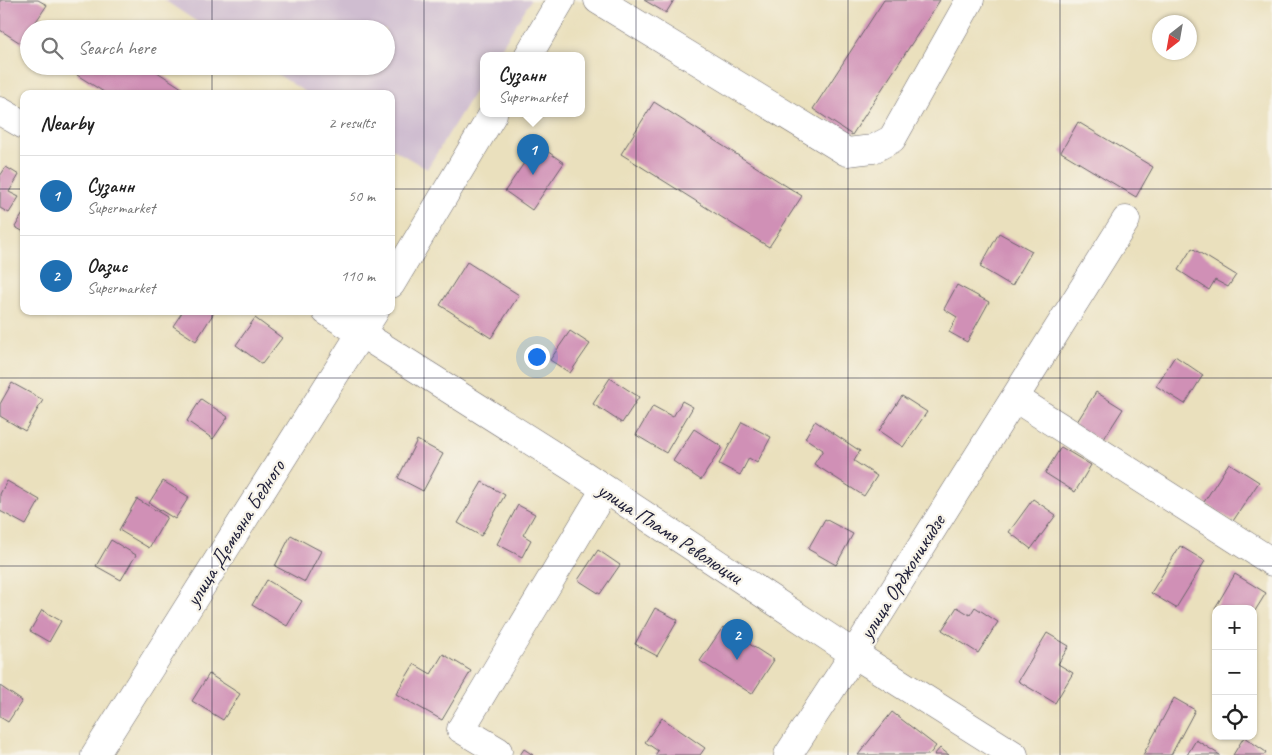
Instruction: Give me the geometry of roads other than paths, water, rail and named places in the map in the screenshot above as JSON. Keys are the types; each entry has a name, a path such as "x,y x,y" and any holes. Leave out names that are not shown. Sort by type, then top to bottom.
{"street":[{"path":"530,52 562,0"},
{"path":"598,0 847,152 873,149 892,139 970,0"},
{"path":"0,111 20,124"},
{"path":"395,277 491,117"},
{"name":"улица Орджоникидзе","path":"788,755 854,654 1126,220"},
{"name":"улица Пламя Революции","path":"342,315 369,322 605,489 854,654 1014,755"},
{"name":"улица Демьяна Бедного","path":"95,755 369,322"},
{"path":"1015,398 1272,562"},
{"path":"498,751 461,729 605,489"}],"place":[{"name":"Сузанн","path":"533,175"},
{"name":"Оазис","path":"737,660"}]}
